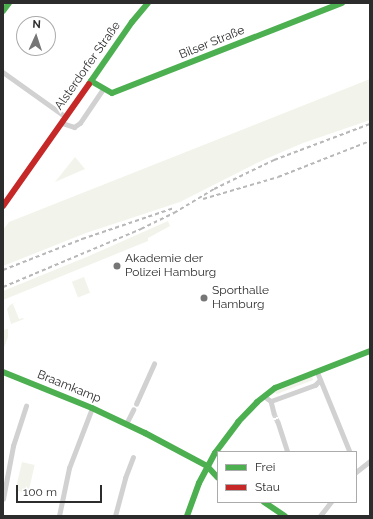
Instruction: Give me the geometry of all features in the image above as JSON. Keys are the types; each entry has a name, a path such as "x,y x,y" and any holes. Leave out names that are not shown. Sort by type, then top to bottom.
{"street":[{"path":"3,11 9,3"},
{"name":"Alsterdorfer Straße","path":"3,206 132,22 148,3"},
{"name":"Bilser Straße","path":"103,90 112,93 342,3"},
{"path":"3,72 66,117"},
{"path":"91,81 103,90"},
{"name":"Alsterdorfer Straße","path":"62,123 74,127 80,123 103,90"},
{"path":"218,451 238,422 264,396 275,388 370,351"},
{"path":"136,404 154,364"},
{"path":"317,371 350,451"},
{"name":"Braamkamp","path":"3,372 92,408 207,466 217,468"},
{"path":"270,401 315,384 320,380"},
{"path":"264,396 270,401 274,413"},
{"path":"3,498 13,446 26,406"},
{"path":"59,516 69,468 92,408"},
{"path":"126,424 133,410"},
{"path":"278,422 288,451"},
{"path":"285,451 286,445"},
{"path":"187,516 207,466 217,452"},
{"path":"115,516 125,478 133,457"},
{"path":"357,469 370,461"},
{"name":"Braamkamp","path":"207,466 217,477"},
{"path":"266,503 285,516"},
{"path":"320,516 330,503"}],"shaded area":[{"path":"370,79 370,120 303,143 261,161 180,202 86,233 3,266 3,230 9,222"},
{"path":"75,157 85,169 55,182"},
{"path":"168,221 170,226 148,238 148,241 3,300 3,291 89,256"},
{"path":"84,277 90,293 78,298 72,282"},
{"path":"16,302 13,304 19,319 24,319 11,324 7,309 10,305"},
{"path":"8,329 8,337 3,350 3,330"},
{"path":"312,376 313,380 277,394 274,392"},
{"path":"22,462 35,465 28,493 15,490"}],"tunnel":[{"path":"274,413 278,422"}],"railway":[{"path":"3,287 141,229 174,213 214,189 274,160 370,124"},
{"path":"203,199 278,177 370,141"},
{"path":"3,270 82,239 174,208"}],"traffic: fast":[{"path":"3,11 9,3"},
{"path":"89,84 132,22 148,3"},
{"path":"91,81 112,93 342,3"},
{"path":"187,516 199,483 215,453 238,422 257,402 275,388 370,351"},
{"path":"3,372 92,408 145,433 207,466 217,477"},
{"path":"266,503 285,516"}],"traffic: jam":[{"path":"3,206 89,84"}],"place":[{"name":"Akademie der Polizei Hamburg","path":"117,266"},
{"name":"Sporthalle Hamburg","path":"204,298"}]}
